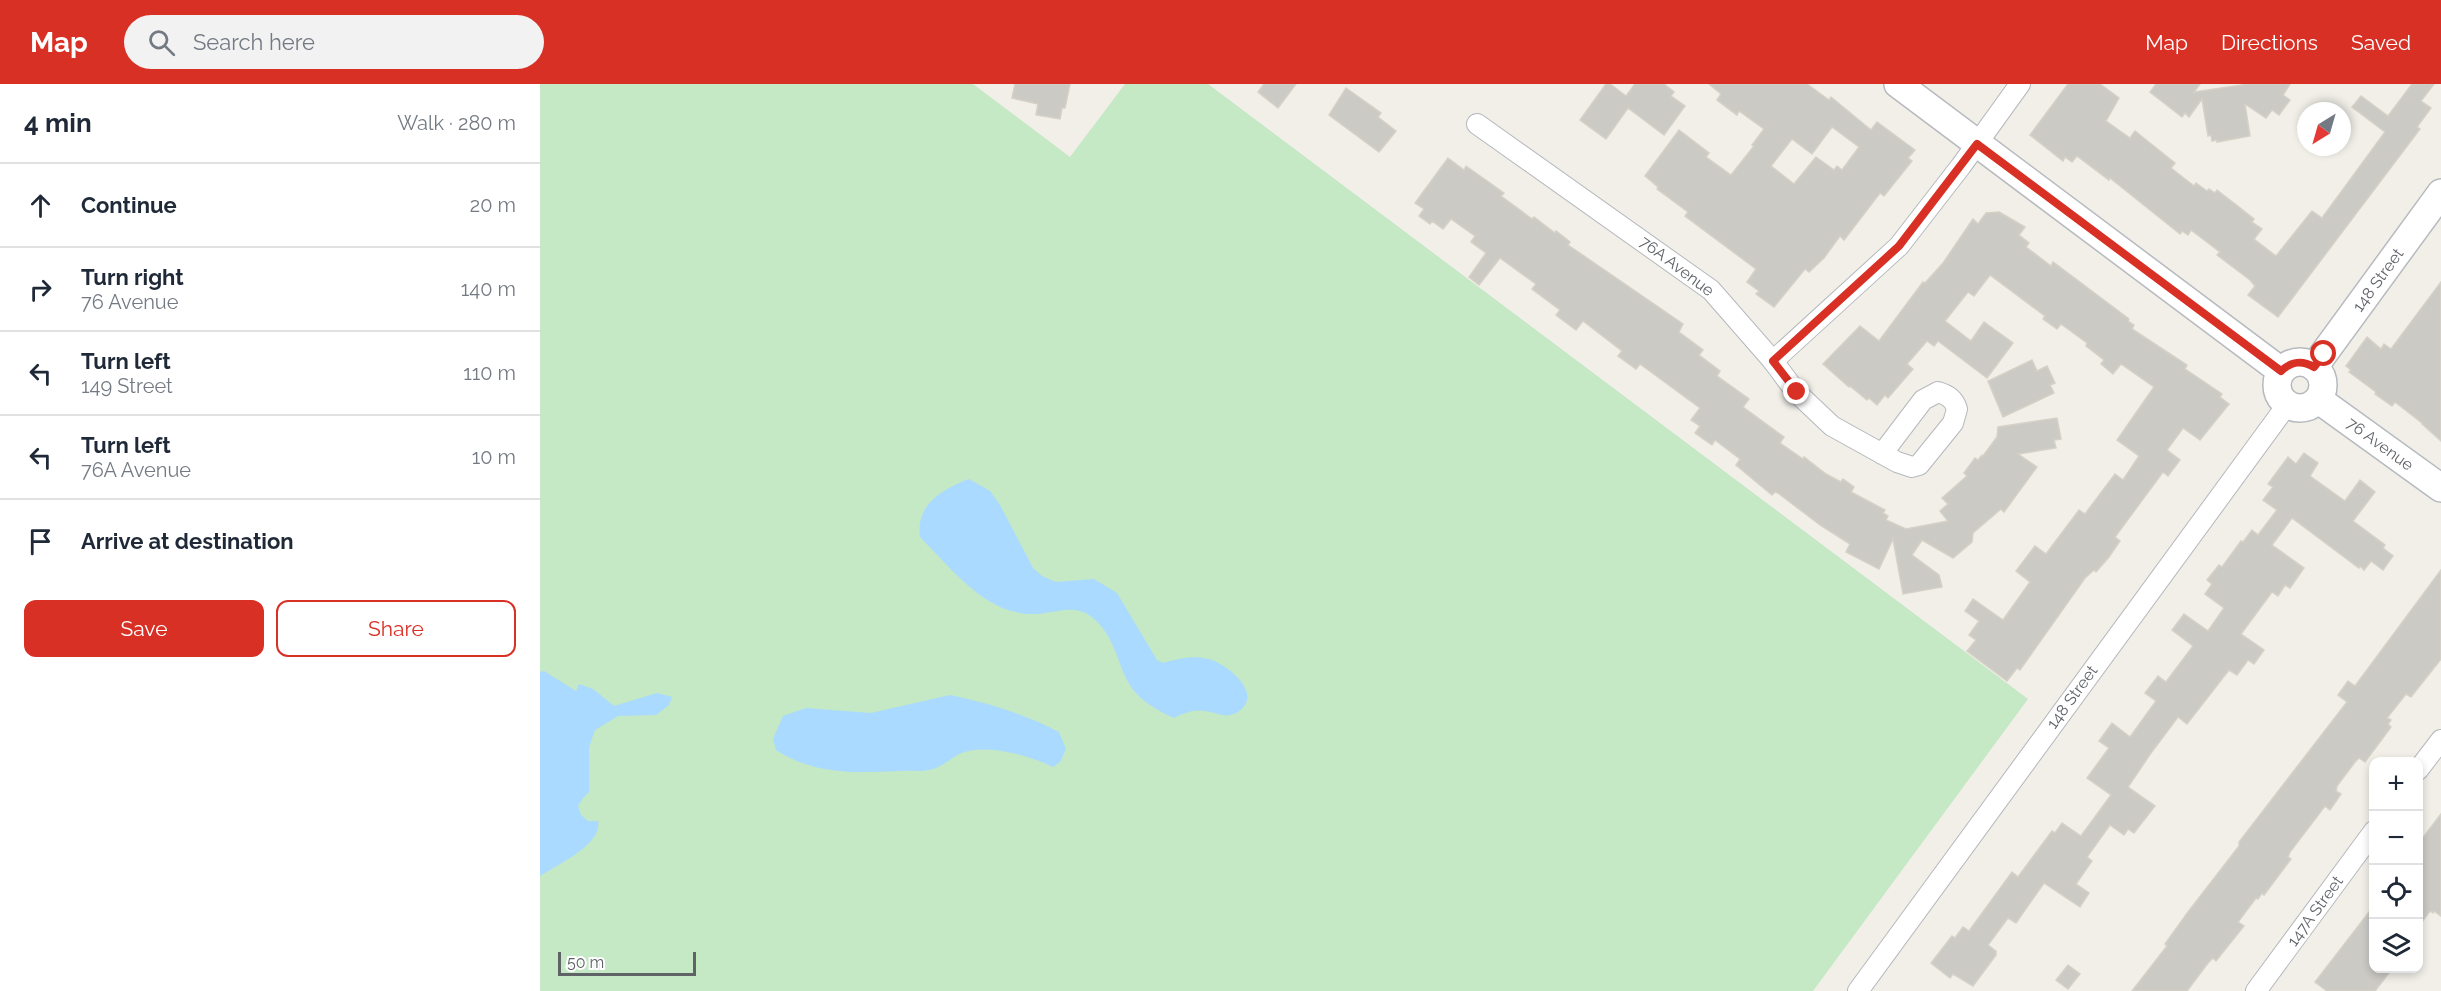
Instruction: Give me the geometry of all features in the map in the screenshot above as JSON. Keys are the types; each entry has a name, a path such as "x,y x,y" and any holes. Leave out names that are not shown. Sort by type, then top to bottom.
{"street":[{"path":"1898,84 2281,371"},
{"path":"1773,361 1899,246 2020,84"},
{"name":"76A Avenue","path":"1477,124 1711,290 1797,392 1824,419 1841,432 1882,454"},
{"name":"148 Street","path":"2314,367 2441,193"},
{"path":"2301,362 2314,367 2323,382 2323,392 2319,400 2304,409 2287,405 2280,398 2277,389 2277,380 2281,371 2287,366 2301,362"},
{"name":"76 Avenue","path":"2319,400 2441,488"},
{"name":"148 Street","path":"1858,991 2287,405"},
{"path":"2423,763 2441,740"},
{"name":"147A Street","path":"2256,991 2369,836"}],"green space":[{"path":"540,84 973,84 1070,157 1125,84 1208,84 2028,699 1813,991 540,991"}],"water":[{"path":"969,479 990,491 1000,505 1033,568 1042,576 1056,582 1094,579 1117,593 1157,660 1163,663 1196,657 1216,662 1241,681 1246,689 1247,698 1244,706 1232,715 1197,711 1174,718 1148,704 1132,688 1109,638 1089,615 1075,610 1038,614 1014,612 998,606 970,587 920,537 920,525 926,507 940,493"},
{"path":"544,671 576,691 579,684 593,689 614,706 657,693 672,697 669,705 656,715 618,716 595,730 589,747 589,792 578,806 581,815 588,821 598,821 598,830 586,846 540,876 540,672"},
{"path":"950,695 1006,710 1059,732 1066,749 1060,762 1053,767 1010,752 986,749 964,752 928,770 852,772 805,764 776,750 773,739 783,716 806,708 871,713"}],"building":[{"path":"1015,84 1070,84 1060,119 1036,115 1038,104 1012,98"},
{"path":"1264,84 1296,84 1278,108 1258,92"},
{"path":"1606,84 1610,84 1626,96 1635,84 1664,84 1674,92 1671,96 1685,106 1664,135 1628,108 1606,139 1580,120"},
{"path":"1709,84 1807,84 1829,100 1831,97 1871,130 1877,122 1915,150 1908,158 1912,161 1884,196 1880,193 1844,240 1840,236 1824,258 1809,272 1805,269 1774,307 1756,294 1759,291 1747,282 1756,269 1685,216 1688,212 1657,189 1658,187 1645,176 1679,130 1709,153 1706,157 1731,175 1764,129 1739,111 1737,115 1717,100 1721,94","holes":["1832,127 1859,147 1842,170 1837,166 1834,170 1816,157 1794,184 1771,166 1792,139 1812,154"]},
{"path":"2068,84 2100,84 2119,98 2106,121 2130,138 2135,131 2175,163 2171,168 2194,186 2196,183 2207,191 2209,189 2215,193 2217,190 2239,207 2254,219 2252,222 2262,229 2254,239 2276,256 2312,211 2322,218 2385,132 2352,107 2361,96 2388,116 2412,84 2434,84 2421,101 2431,108 2417,127 2420,129 2278,317 2248,295 2255,286 2250,280 2217,255 2220,252 2191,230 2188,235 2182,231 2180,234 2110,178 2109,180 2077,156 2072,162 2065,157 2063,161 2030,135"},
{"path":"2156,84 2200,84 2194,92 2249,84 2290,84 2283,95 2290,100 2279,115 2272,110 2266,118 2245,104 2250,136 2217,142 2217,140 2212,141 2211,135 2208,136 2202,99 2189,117 2185,113 2182,117 2150,92"},
{"path":"1346,88 1381,113 1378,117 1396,131 1379,152 1329,115"},
{"path":"1448,158 1464,170 1466,166 1504,193 1501,196 1532,219 1534,217 1555,233 1556,231 1570,242 1568,245 1683,324 1679,332 1703,350 1699,355 1720,371 1717,376 1749,399 1743,407 1784,437 1780,443 1803,459 1804,457 1826,474 1841,482 1843,479 1854,487 1851,492 1885,510 1883,513 1888,516 1886,520 1906,529 1948,521 1940,511 1948,504 1942,498 1967,476 1964,473 1975,458 1978,460 1983,456 1997,437 1998,427 2057,418 2061,439 2054,440 2056,448 2018,454 2037,467 2004,512 2001,509 1973,533 1972,542 1953,558 1922,540 1912,555 1939,575 1942,587 1903,594 1893,539 1879,569 1846,552 1850,544 1820,525 1778,493 1775,492 1772,495 1736,465 1740,459 1715,440 1712,445 1695,433 1700,426 1691,420 1700,408 1640,364 1636,369 1618,356 1622,351 1583,321 1576,330 1556,315 1560,310 1532,289 1536,284 1500,258 1479,285 1469,277 1486,253 1471,242 1475,236 1451,219 1443,229 1432,221 1430,224 1419,216 1424,209 1415,203"},
{"path":"1999,212 2025,227 2019,235 2029,243 2026,247 2051,266 2053,262 2129,319 2128,321 2134,325 2132,329 2187,365 2185,369 2222,394 2220,397 2229,404 2200,440 2183,428 2167,450 2180,460 2168,476 2163,472 2115,537 2120,541 2109,557 2096,572 2094,570 2085,578 2020,670 2017,668 2007,681 1967,651 1976,640 1969,635 1979,621 1965,611 1973,599 2003,620 2030,582 2016,571 2035,546 2046,554 2079,510 2085,514 2115,474 2123,480 2139,456 2117,440 2154,387 2121,364 2113,374 2101,364 2104,360 2086,346 2087,343 2061,324 2057,329 2043,319 2045,316 1990,275 1974,296 1968,292 1945,321 1971,341 1984,322 2013,343 1987,378 1938,341 1934,346 1927,341 1907,364 1913,369 1888,398 1885,395 1877,405 1849,387 1823,364 1860,326 1879,341 1923,282 1925,283 1943,263 1973,219 1978,224 1986,213"},
{"path":"2441,282 2441,441 2395,402 2392,406 2375,394 2376,392 2349,372 2351,370 2346,366 2367,337 2381,349 2384,344 2391,349"},
{"path":"2032,360 2037,371 2047,366 2055,383 2050,385 2054,393 2003,417 1988,381"},
{"path":"2304,453 2318,463 2310,476 2345,501 2360,480 2375,492 2353,521 2385,545 2383,548 2393,556 2383,570 2371,561 2364,570 2292,518 2272,545 2304,568 2290,588 2285,585 2278,596 2272,592 2241,634 2264,650 2254,664 2248,660 2237,675 2229,670 2187,724 2178,717 2151,753 2128,787 2155,806 2134,833 2128,829 2124,835 2110,825 2087,857 2092,861 2076,884 2089,893 2080,907 2044,883 2016,923 2008,918 1988,945 1996,951 1996,955 1973,986 1953,974 1950,978 1931,963 1952,936 1955,938 1963,927 1969,931 2012,872 2018,877 2052,831 2055,833 2062,823 2081,836 2111,795 2087,778 2109,748 2099,741 2112,723 2130,737 2156,701 2145,693 2158,676 2166,682 2193,646 2172,630 2184,614 2208,631 2224,608 2205,594 2212,584 2207,580 2219,565 2222,567 2252,530 2258,535 2277,510 2263,500 2273,487 2268,484 2288,457 2296,464"},
{"path":"2441,570 2441,659 2411,697 2406,694 2387,718 2391,720 2388,724 2391,727 2365,762 2359,758 2337,786 2336,791 2341,794 2330,810 2325,806 2290,852 2288,857 2291,859 2264,895 2262,893 2258,899 2256,898 2238,922 2244,926 2216,961 2213,958 2208,963 2187,991 2132,991 2167,946 2165,944 2188,912 2239,846 2239,842 2347,702 2338,695 2348,681 2355,686"},
{"path":"2441,814 2441,916 2430,911 2423,920 2423,865 2423,837"},
{"path":"2369,912 2369,973 2389,973 2375,991 2327,991 2315,982"},
{"path":"2068,965 2080,974 2068,989 2056,980"}],"route":[{"path":"1797,392 1773,361 1899,246 1977,144 2281,371 2293,363 2301,362 2314,367 2324,354"}]}
